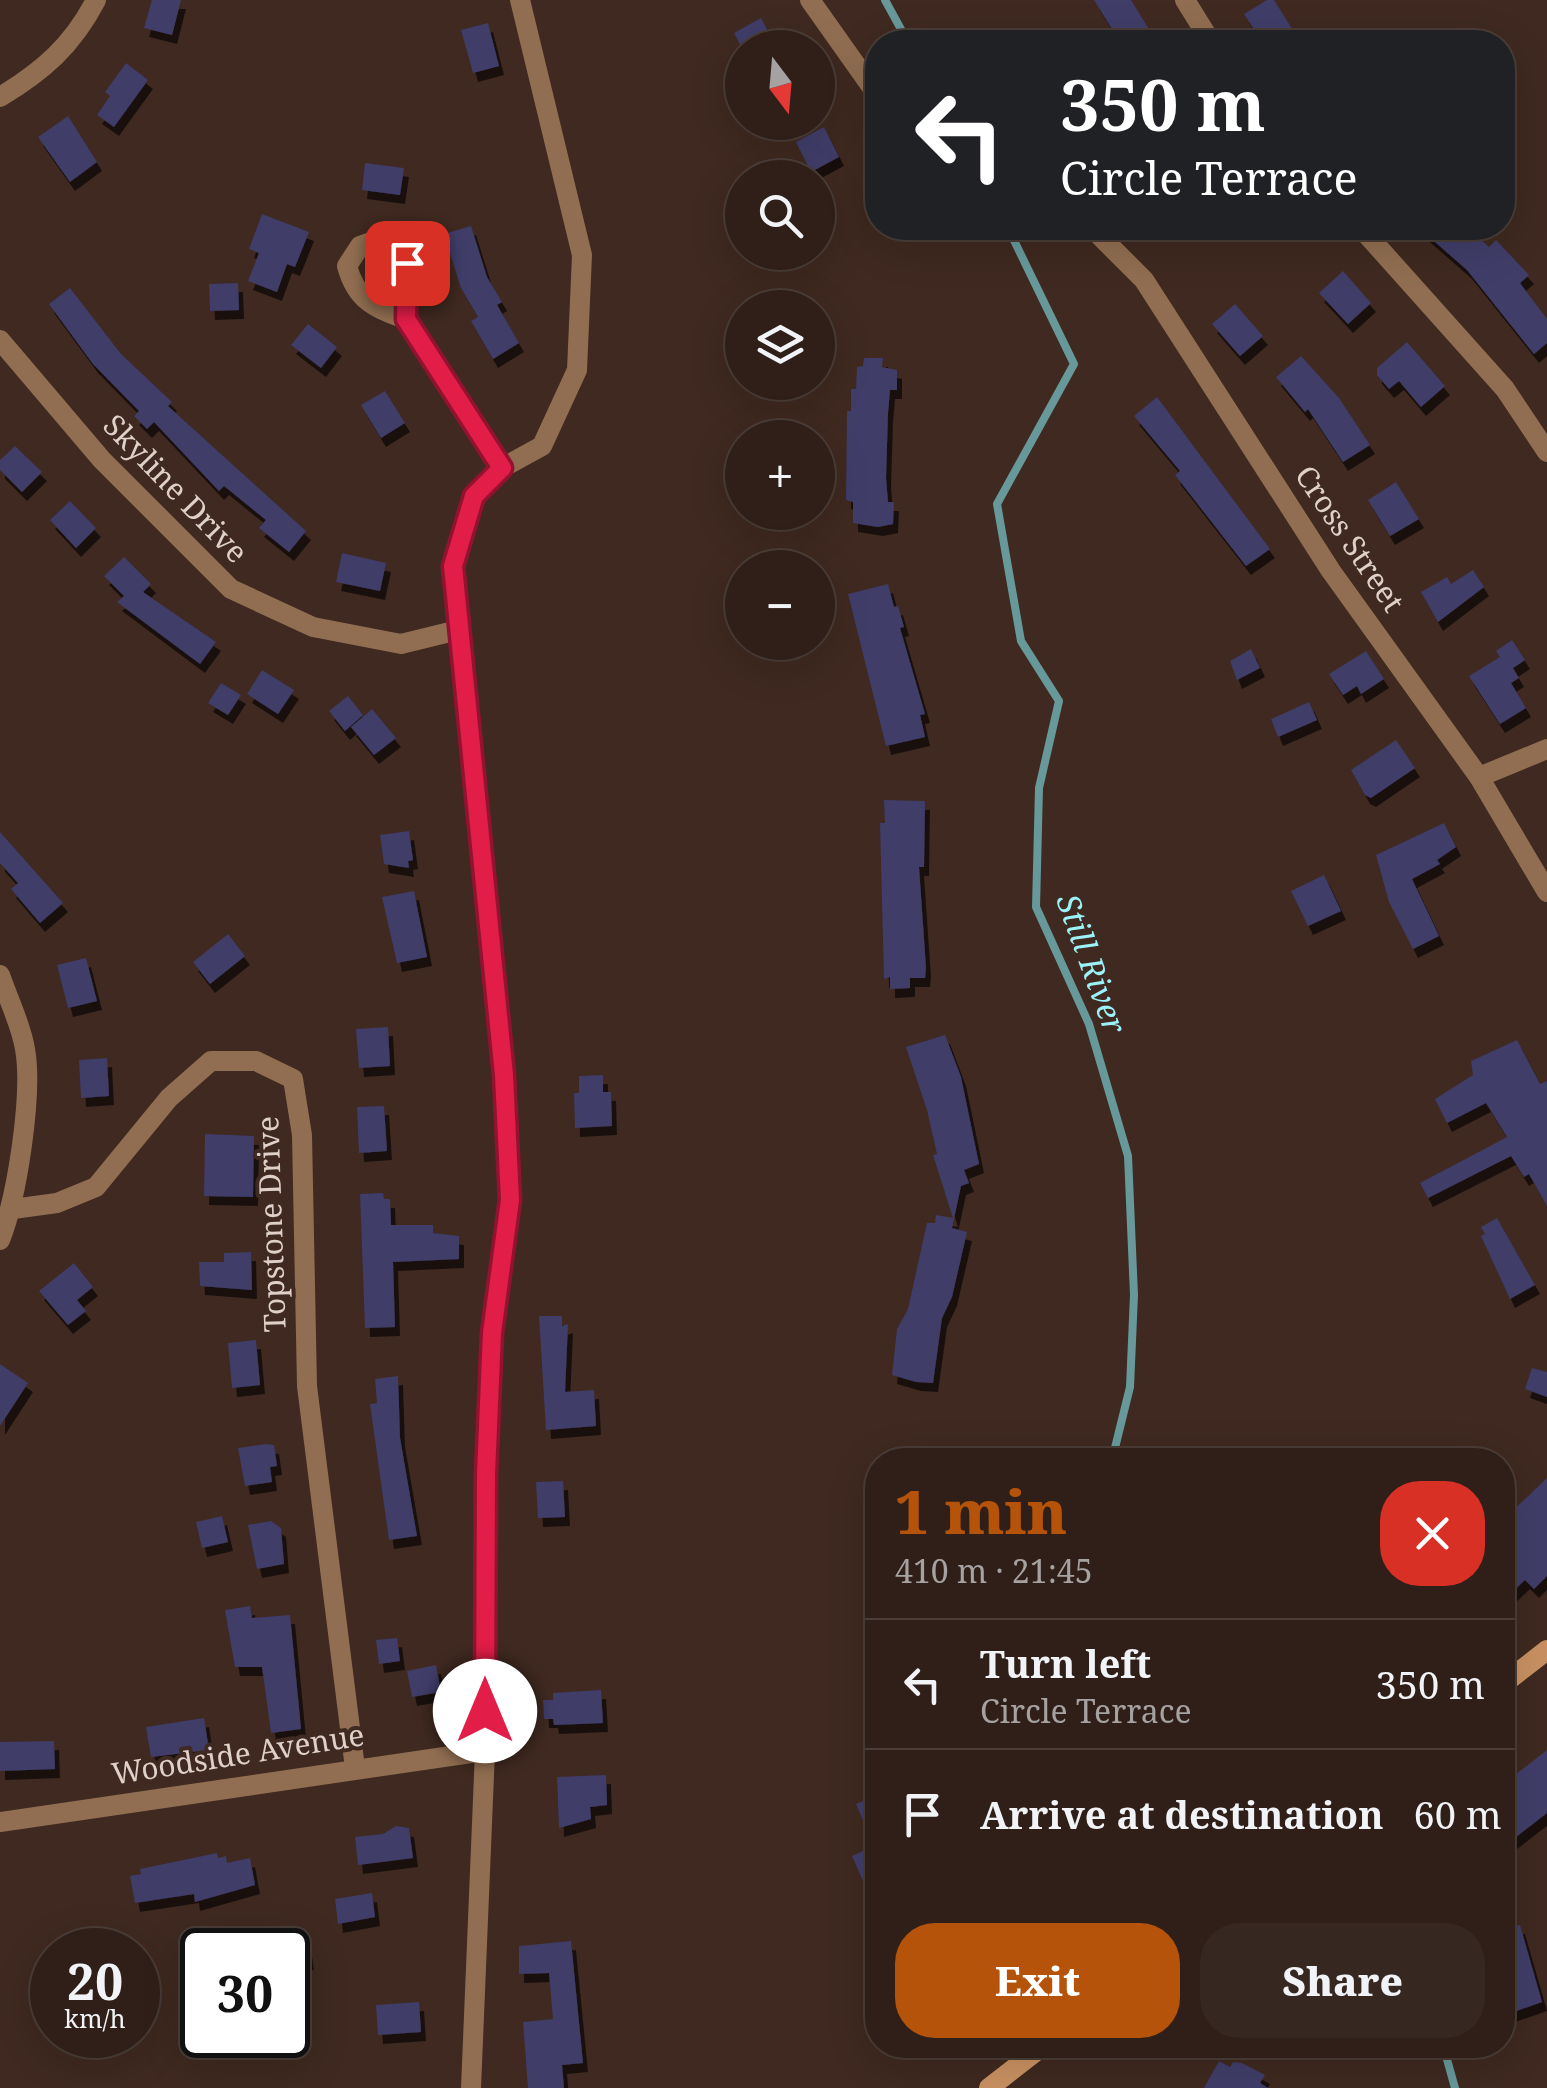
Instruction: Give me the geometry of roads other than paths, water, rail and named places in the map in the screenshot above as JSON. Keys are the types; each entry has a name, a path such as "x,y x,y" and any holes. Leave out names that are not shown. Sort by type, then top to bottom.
{"main road":[{"path":"1515,1675 1547,1650"},
{"path":"989,2088 1027,2058"}],"street":[{"path":"0,97 42,72 78,35 96,0"},
{"path":"471,2088 485,1751 492,1333 510,1200 504,1075 453,566 474,496 502,468 542,446 577,370 582,256 520,0"},
{"path":"810,0 865,78"},
{"path":"1185,0 1204,30"},
{"name":"Cross Street","path":"1104,240 1144,280 1331,571 1480,777 1547,892"},
{"path":"1372,240 1505,389 1547,452"},
{"path":"406,319 502,468"},
{"name":"Skyline Drive","path":"0,340 102,460 231,589 314,627 401,644 458,630"},
{"path":"1480,777 1547,750"},
{"path":"0,975 26,1050 22,1136 13,1209 0,1240"},
{"name":"Topstone Drive","path":"13,1209 57,1202 96,1188 169,1098 211,1061 256,1061 293,1079 302,1135 307,1386 355,1768"},
{"name":"Woodside Avenue","path":"0,1822 485,1751"}],"waterway":[{"name":"Still River","path":"885,0 901,30"},
{"name":"Still River","path":"1014,240 1074,364 997,504 1021,641 1059,701 1039,788 1036,907 1089,1024 1128,1156 1134,1295 1130,1387 1115,1448"},
{"name":"Still River","path":"1447,2058 1455,2088"}]}
